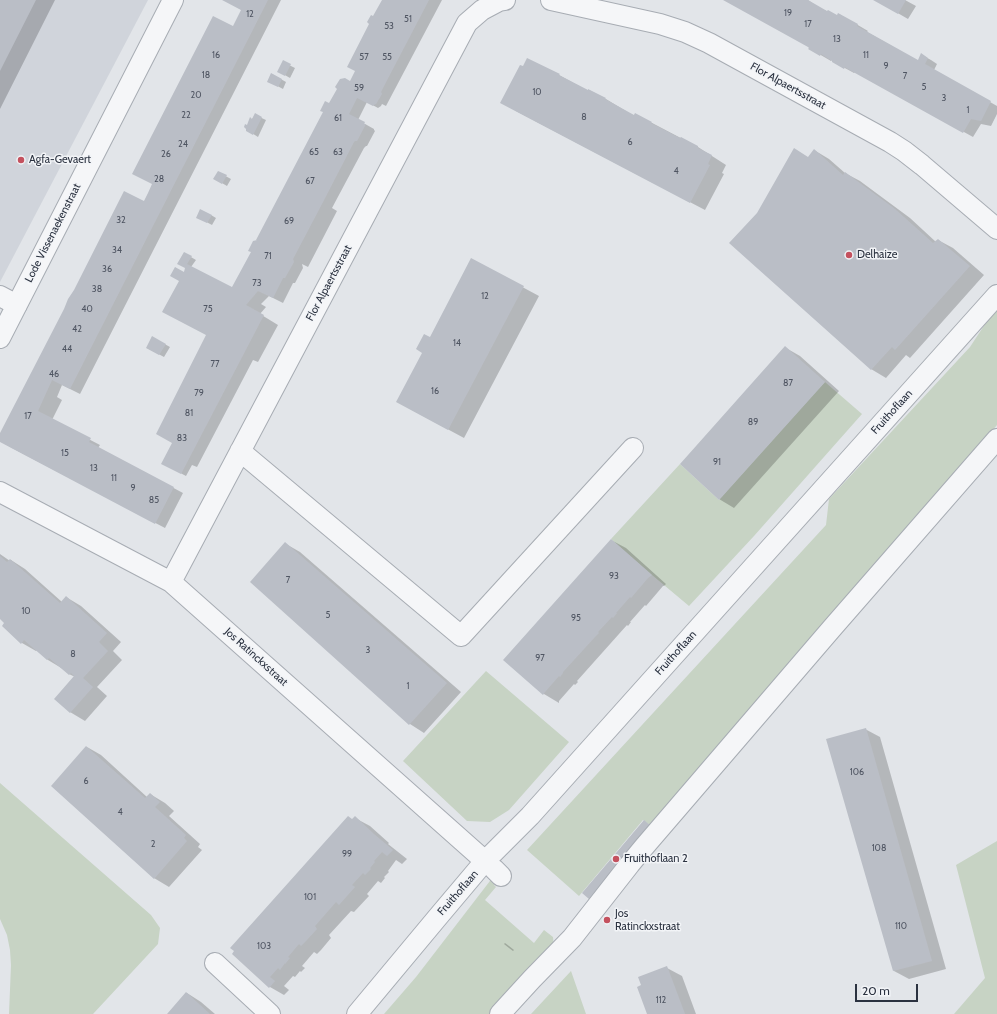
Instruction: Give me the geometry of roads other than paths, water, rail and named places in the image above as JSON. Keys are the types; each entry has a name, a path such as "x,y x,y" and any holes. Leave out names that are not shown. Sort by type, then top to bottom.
{"street":[{"name":"Lode Vissenaekenstraat","path":"0,338 8,301 173,0"},
{"name":"Flor Alpaertsstraat","path":"171,582 467,23 482,10 499,1 505,0"},
{"name":"Flor Alpaertsstraat","path":"551,0 660,24 685,32 709,43 904,151 997,229"},
{"name":"Fruithoflaan","path":"357,1014 437,918 494,869 530,816 997,295"},
{"path":"500,1014 572,938 644,847 997,439"},
{"path":"240,451 461,636 633,448"},
{"name":"Jos Ratinckxstraat","path":"0,492 171,582 494,869"},
{"path":"215,963 270,1014"}],"place":[{"name":"Agfa-Gevaert","path":"21,160"},
{"name":"Delhaize","path":"849,255"},
{"name":"Fruithoflaan 2","path":"616,859"},
{"name":"Jos Ratinckxstraat","path":"607,920"}]}
